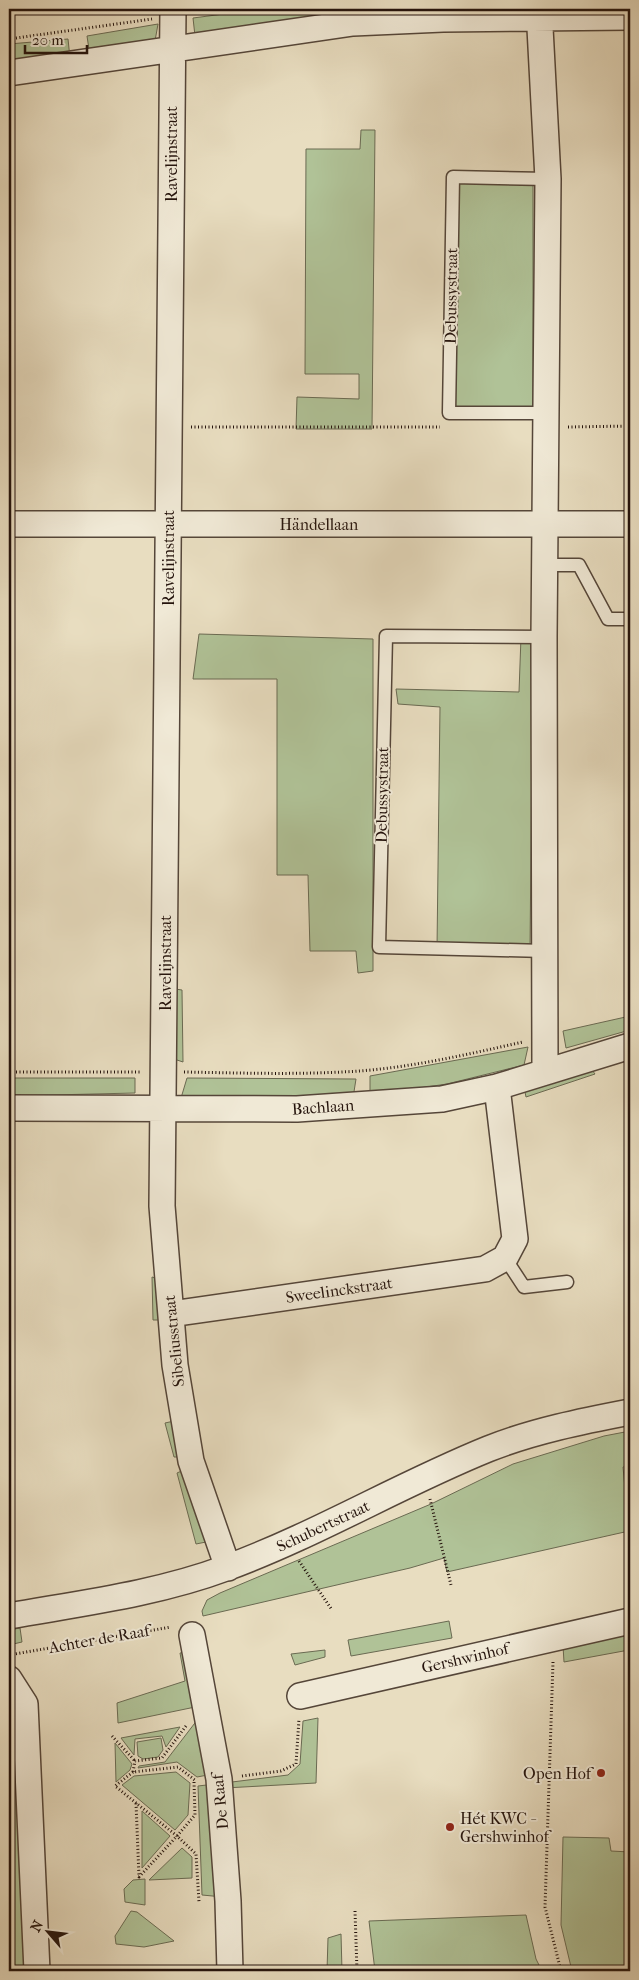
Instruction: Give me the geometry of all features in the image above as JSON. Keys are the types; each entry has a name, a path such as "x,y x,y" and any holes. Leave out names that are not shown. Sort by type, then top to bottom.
{"street":[{"name":"Ravelijnstraat","path":"164,1108 172,13"},
{"path":"9,73 172,48 353,16 539,13 630,17"},
{"path":"539,13 548,179 547,420 544,524 545,1072"},
{"name":"Händellaan","path":"9,524 630,524"},
{"name":"Bachlaan","path":"9,1108 297,1109 442,1098 497,1087 630,1046"},
{"path":"497,1087 515,1239 505,1258"},
{"name":"Sibeliusstraat","path":"164,1108 162,1206 175,1365 191,1461 228,1568"},
{"name":"Sweelinckstraat","path":"171,1314 485,1269 505,1258"},
{"name":"Schubertstraat","path":"9,1616 155,1591 228,1568 287,1543 489,1449 583,1421 630,1412"},
{"name":"Gershwinhof","path":"300,1696 630,1621"},
{"name":"De Raaf","path":"192,1635 219,1779 228,1901 230,1971"},
{"path":"9,1679 25,1704 37,1971"}],"lane":[{"name":"Debussystraat","path":"547,420 449,413 453,177 548,179"},
{"path":"544,565 579,565 608,619 630,619"},
{"name":"Debussystraat","path":"544,637 386,636 379,947 545,951"},
{"path":"505,1258 524,1286 567,1282"}],"path":[{"path":"9,39 172,13 224,9"},
{"path":"547,420 630,426"},
{"path":"169,427 448,427"},
{"name":"Bachlaan","path":"9,1072 297,1074 360,1071 453,1058 545,1036"},
{"path":"425,1479 450,1585"},
{"path":"287,1543 332,1610"},
{"name":"Achter de Raaf","path":"9,1654 188,1624 192,1635"},
{"path":"554,1638 544,1907 561,1971"},
{"path":"112,1736 135,1762"},
{"path":"133,1772 115,1786 177,1836 196,1854 199,1902"},
{"path":"136,1803 139,1877 195,1815 194,1782"},
{"path":"355,1911 357,1971"},
{"path":"617,1971 630,1964"}],"green space":[{"path":"262,9 337,9 336,14 195,36 193,18"},
{"path":"158,24 155,41 90,56 87,36"},
{"path":"68,39 70,58 9,63 9,44"},
{"path":"361,130 375,130 372,429 296,429 297,397 359,399 359,374 305,374 306,149 360,149"},
{"path":"533,175 533,415 449,413 453,177"},
{"path":"199,634 373,639 373,971 358,973 356,951 310,951 308,875 277,875 277,679 193,679"},
{"path":"521,637 533,637 530,950 437,948 440,707 398,704 396,689 519,692"},
{"path":"175,989 182,990 183,1062 174,1059"},
{"path":"630,1016 630,1030 566,1048 563,1031"},
{"path":"528,1047 524,1065 447,1084 370,1095 370,1076"},
{"path":"589,1066 595,1074 526,1097 524,1087"},
{"path":"9,1078 135,1078 135,1093 9,1096"},
{"path":"187,1078 356,1079 353,1098 181,1098"},
{"path":"152,1277 159,1279 160,1320 153,1320"},
{"path":"174,1421 180,1457 174,1457 165,1423"},
{"path":"630,1431 630,1466 623,1467 629,1531 447,1572 444,1558 410,1568 203,1616 202,1611 207,1600 220,1593 431,1504 513,1464 604,1436"},
{"path":"186,1469 206,1542 196,1544 177,1473"},
{"path":"449,1621 452,1638 351,1656 348,1640"},
{"path":"20,1628 22,1642 9,1645 9,1630"},
{"path":"627,1633 629,1650 564,1662 563,1646"},
{"path":"325,1650 325,1657 295,1665 291,1654"},
{"path":"187,1652 200,1706 118,1723 117,1703 185,1681 180,1653"},
{"path":"9,1703 18,1776 27,1971 14,1971"},
{"path":"201,1715 213,1774 197,1777 177,1762 138,1768 139,1766 165,1762"},
{"path":"318,1718 316,1783 225,1788 224,1783 288,1775 300,1764 303,1721"},
{"path":"180,1727 166,1747 162,1736 135,1739 134,1755 121,1738"},
{"path":"161,1738 163,1750 158,1757 143,1759 138,1756 137,1742"},
{"path":"115,1743 132,1764 130,1770 116,1782"},
{"path":"176,1772 190,1783 188,1815 175,1830 122,1785 134,1776"},
{"path":"215,1784 223,1897 202,1895 198,1786"},
{"path":"142,1811 170,1836 142,1868"},
{"path":"563,1837 609,1838 611,1851 630,1852 630,1965 617,1971 572,1971 561,1925"},
{"path":"182,1848 192,1857 192,1878 149,1880"},
{"path":"145,1879 145,1905 125,1902 124,1889 133,1880"},
{"path":"131,1911 137,1912 174,1941 144,1947 116,1944 115,1936"},
{"path":"526,1915 536,1959 542,1971 375,1971 369,1921"},
{"path":"341,1934 342,1971 327,1971 328,1938"}],"water":[{"path":"9,1796 11,1811 14,1971 9,1971"}],"place":[{"name":"Open Hof","path":"601,1773"},
{"name":"Hét KWC - Gershwinhof","path":"450,1827"}]}
